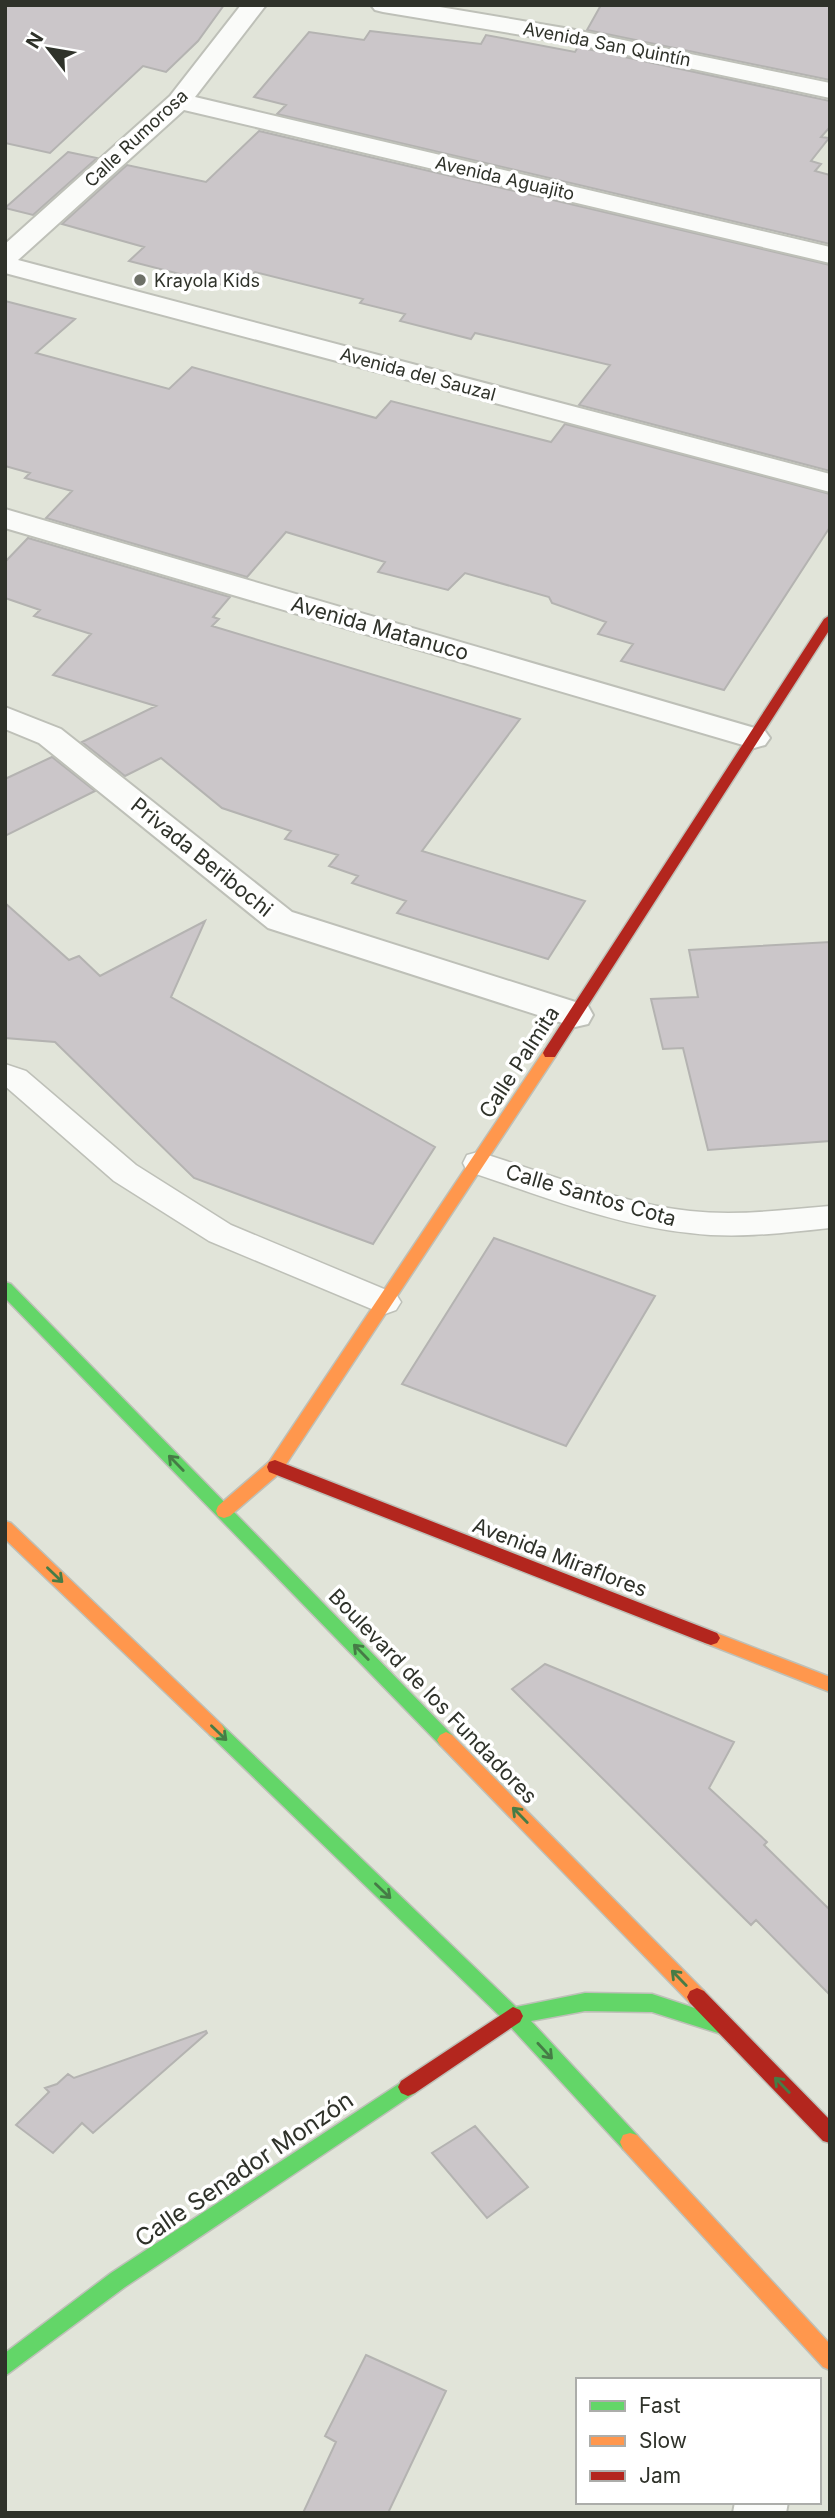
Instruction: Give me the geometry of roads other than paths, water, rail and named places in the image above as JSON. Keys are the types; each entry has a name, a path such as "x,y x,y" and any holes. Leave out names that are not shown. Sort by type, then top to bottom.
{"main road":[{"name":"Calle Palmita","path":"224,1511 275,1467 478,1163 830,619"},
{"name":"Boulevard de los Fundadores","path":"5,1288 830,2134"},
{"name":"Avenida Miraflores","path":"275,1467 830,1685"},
{"path":"5,1528 513,2016 830,2361"},
{"path":"513,2016 585,2002 652,2003 727,2026"},
{"name":"Calle Senador Monzón","path":"5,2366 118,2280 513,2016"}],"street":[{"name":"Calle Rumorosa","path":"5,258 179,101 254,5"},
{"name":"Avenida San Quintín","path":"383,5 583,38 830,91"},
{"name":"Avenida Aguajito","path":"179,101 830,255"},
{"name":"Avenida del Sauzal","path":"5,265 830,483"},
{"name":"Avenida Matanuco","path":"5,518 754,738"},
{"name":"Privada Beribochi","path":"5,718 51,736 280,920 575,1014"},
{"path":"821,2380 830,2361"}],"lane":[{"path":"5,1074 15,1077 125,1173 220,1233 385,1302"},
{"name":"Calle Santos Cota","path":"478,1163 624,1208 687,1222 745,1225 830,1217"}],"place":[{"name":"Krayola Kids","path":"140,280"}]}
